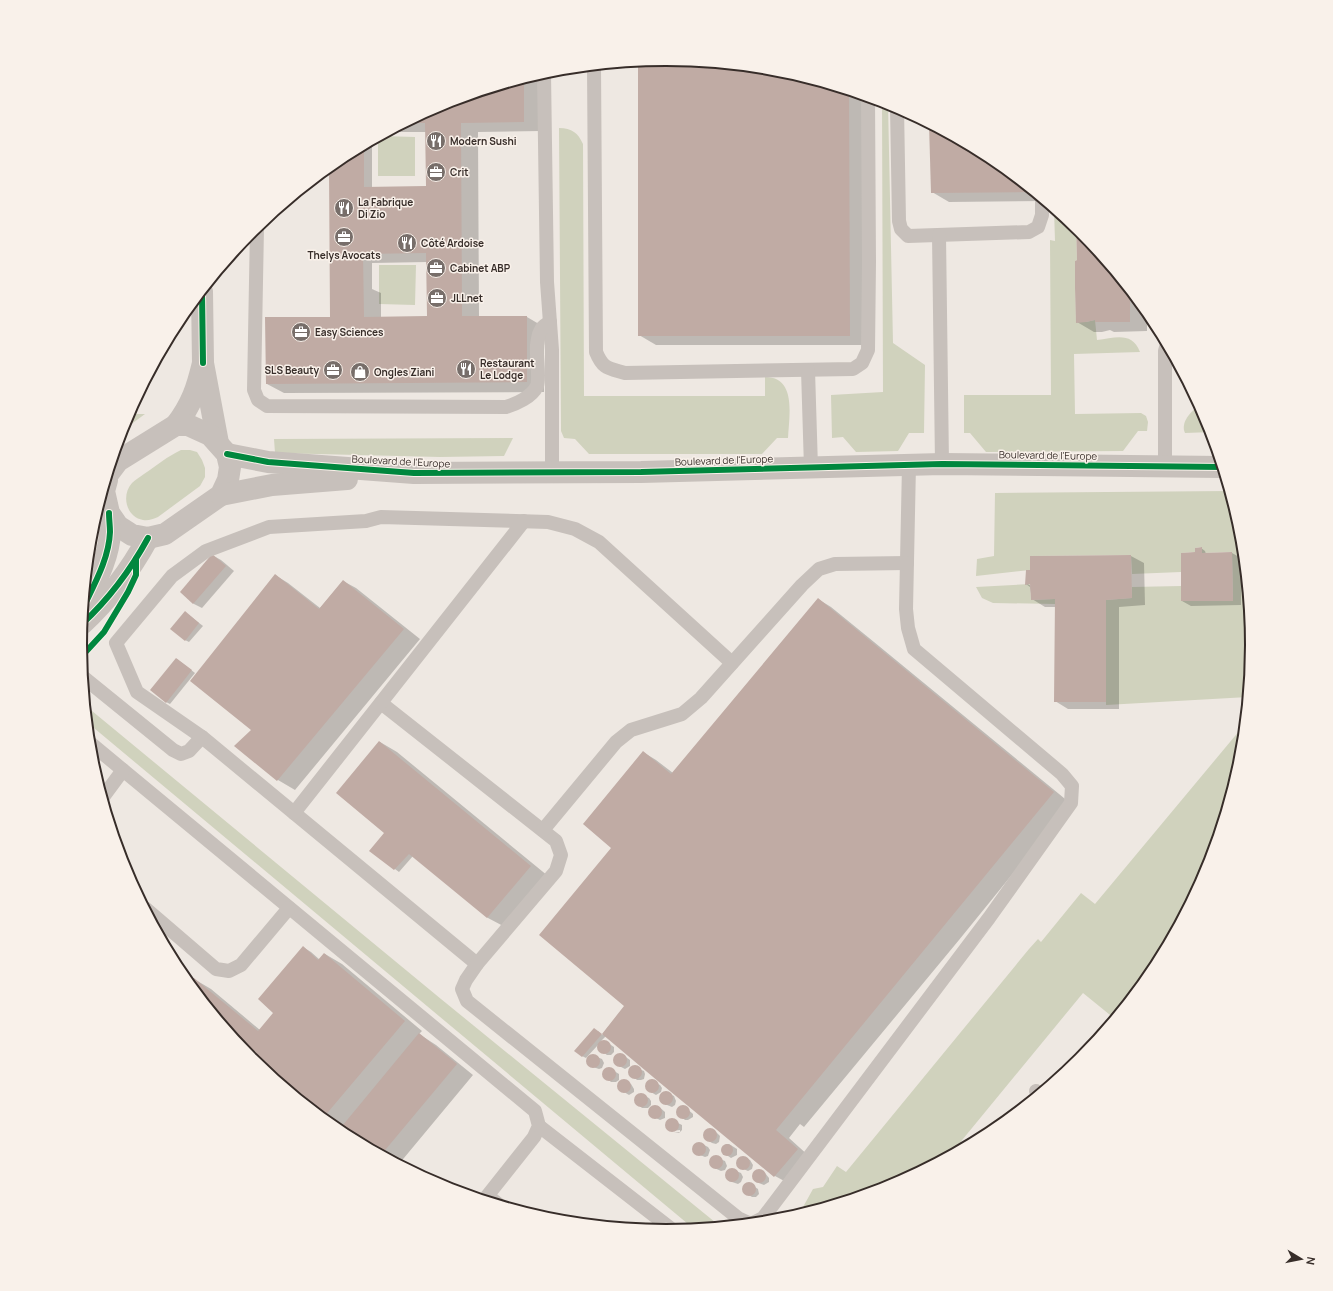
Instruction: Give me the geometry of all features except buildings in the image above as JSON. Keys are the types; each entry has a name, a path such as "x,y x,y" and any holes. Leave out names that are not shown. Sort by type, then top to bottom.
{"street":[{"path":"105,505 118,526 132,535 148,538 165,534 221,495 228,480 230,467 222,448 203,363 202,300"},
{"path":"117,462 176,425 192,401 203,363"},
{"path":"176,425 188,425 201,430 210,435 222,448"},
{"name":"Boulevard de l'Europe","path":"222,448 268,462 414,473 641,472 942,464 1217,467"},
{"name":"Boulevard de l'Europe","path":"221,495 272,485 414,473"},
{"path":"89,595 107,553 110,533 105,505"},
{"path":"88,619 118,587 148,538"}],"lane":[{"path":"594,71 596,352 601,363 609,369 625,373 853,369 862,363 868,350 868,103"},
{"path":"544,79 547,282 552,350 552,473"},
{"path":"897,114 899,221 901,229 908,236 1029,232 1038,227 1042,215 1042,204"},
{"path":"939,235 942,464"},
{"path":"257,236 254,390 258,400 267,406 506,407 517,404 532,393 536,386 538,381 538,336 541,328 550,322"},
{"path":"1165,351 1165,467"},
{"path":"808,370 811,468"},
{"path":"764,1217 989,918 1071,803 1072,786 1062,774 914,649 908,628 906,609 910,465"},
{"path":"477,964 202,737 137,692 116,643 172,576 206,551 269,527 366,521 381,517 548,522 575,529 599,542 732,663"},
{"path":"294,813 524,521"},
{"path":"543,830 616,742 631,730 682,714 702,698 802,585 819,569 835,564 907,563"},
{"path":"88,681 173,750 181,754 189,751 202,737"},
{"path":"381,703 543,830 556,841 561,855 556,871 477,964 466,980 462,989 467,1001 742,1220"},
{"path":"96,747 534,1112 539,1126 666,1225"},
{"path":"106,792 123,770"},
{"path":"155,917 216,969 229,971 241,965 289,908"},
{"path":"492,1197 534,1137 539,1126"}],"green space":[{"path":"882,108 888,110 893,343 925,365 924,433 909,433 898,451 856,452 843,437 832,438 831,395 883,392"},
{"path":"559,128 568,129 574,132 583,144 584,396 765,396 765,377 775,379 782,383 787,390 789,399 790,409 788,438 777,438 762,454 589,454 575,439 564,438 561,431"},
{"path":"391,136 415,137 415,176 378,176 378,143"},
{"path":"1054,215 1076,236 1077,260 1075,261 1076,322 1095,320 1097,340 1116,337 1128,338 1137,345 1140,352 1074,354 1075,414 1141,413 1146,416 1148,422 1147,431 1138,431 1123,451 986,452 970,433 964,433 964,395 1051,395 1050,240 1055,241"},
{"path":"379,265 416,265 415,305 379,304"},
{"path":"1195,409 1205,432 1185,433 1185,421"},
{"path":"136,414 145,414 131,424"},
{"path":"513,438 504,456 440,457 275,453 274,439"},
{"path":"181,450 197,452 202,460 205,468 205,477 200,486 158,517 147,520 137,518 129,510 126,499 132,483"},
{"path":"1225,491 1235,532 1245,608 1246,646 1243,697 1106,705 1106,600 1132,598 1132,587 1181,586 1182,601 1233,601 1232,552 1202,553 1201,547 1195,548 1195,552 1181,553 1181,572 1132,574 1131,555 1030,556 1030,570 976,576 977,559 994,556 995,493"},
{"path":"1030,584 1031,600 1055,599 1055,604 993,603 982,598 976,587"},
{"path":"91,710 441,999 716,1223 689,1224 93,727"},
{"path":"1239,731 1235,759 1226,795 1215,832 1202,867 1186,902 1168,935 1148,967 1111,1016 1083,993 957,1146 923,1165 888,1181 853,1194 802,1208 813,1189 823,1187 837,1166 846,1172 1029,949 1038,939 1041,942 1081,893 1095,904"}],"cycle path":[{"path":"202,300 203,363"},
{"path":"227,454 268,462 414,473 641,472 942,464 1217,467"},
{"path":"89,595 101,570 107,551 110,532 109,513"},
{"path":"88,618 119,584 148,538"},
{"path":"87,650 104,632 128,592 136,575 136,559"}],"place":[{"name":"Modern Sushi","path":"436,141"},
{"name":"Crit","path":"436,172"},
{"name":"La Fabrique Di Zio","path":"344,208"},
{"name":"Thelys Avocats","path":"344,237"},
{"name":"Côté Ardoise","path":"407,243"},
{"name":"Cabinet ABP","path":"436,268"},
{"name":"JLLnet","path":"437,298"},
{"name":"Easy Sciences","path":"301,332"},
{"name":"Restaurant Le Lodge","path":"466,369"},
{"name":"SLS Beauty","path":"333,370"},
{"name":"Ongles Ziani","path":"360,372"}]}
